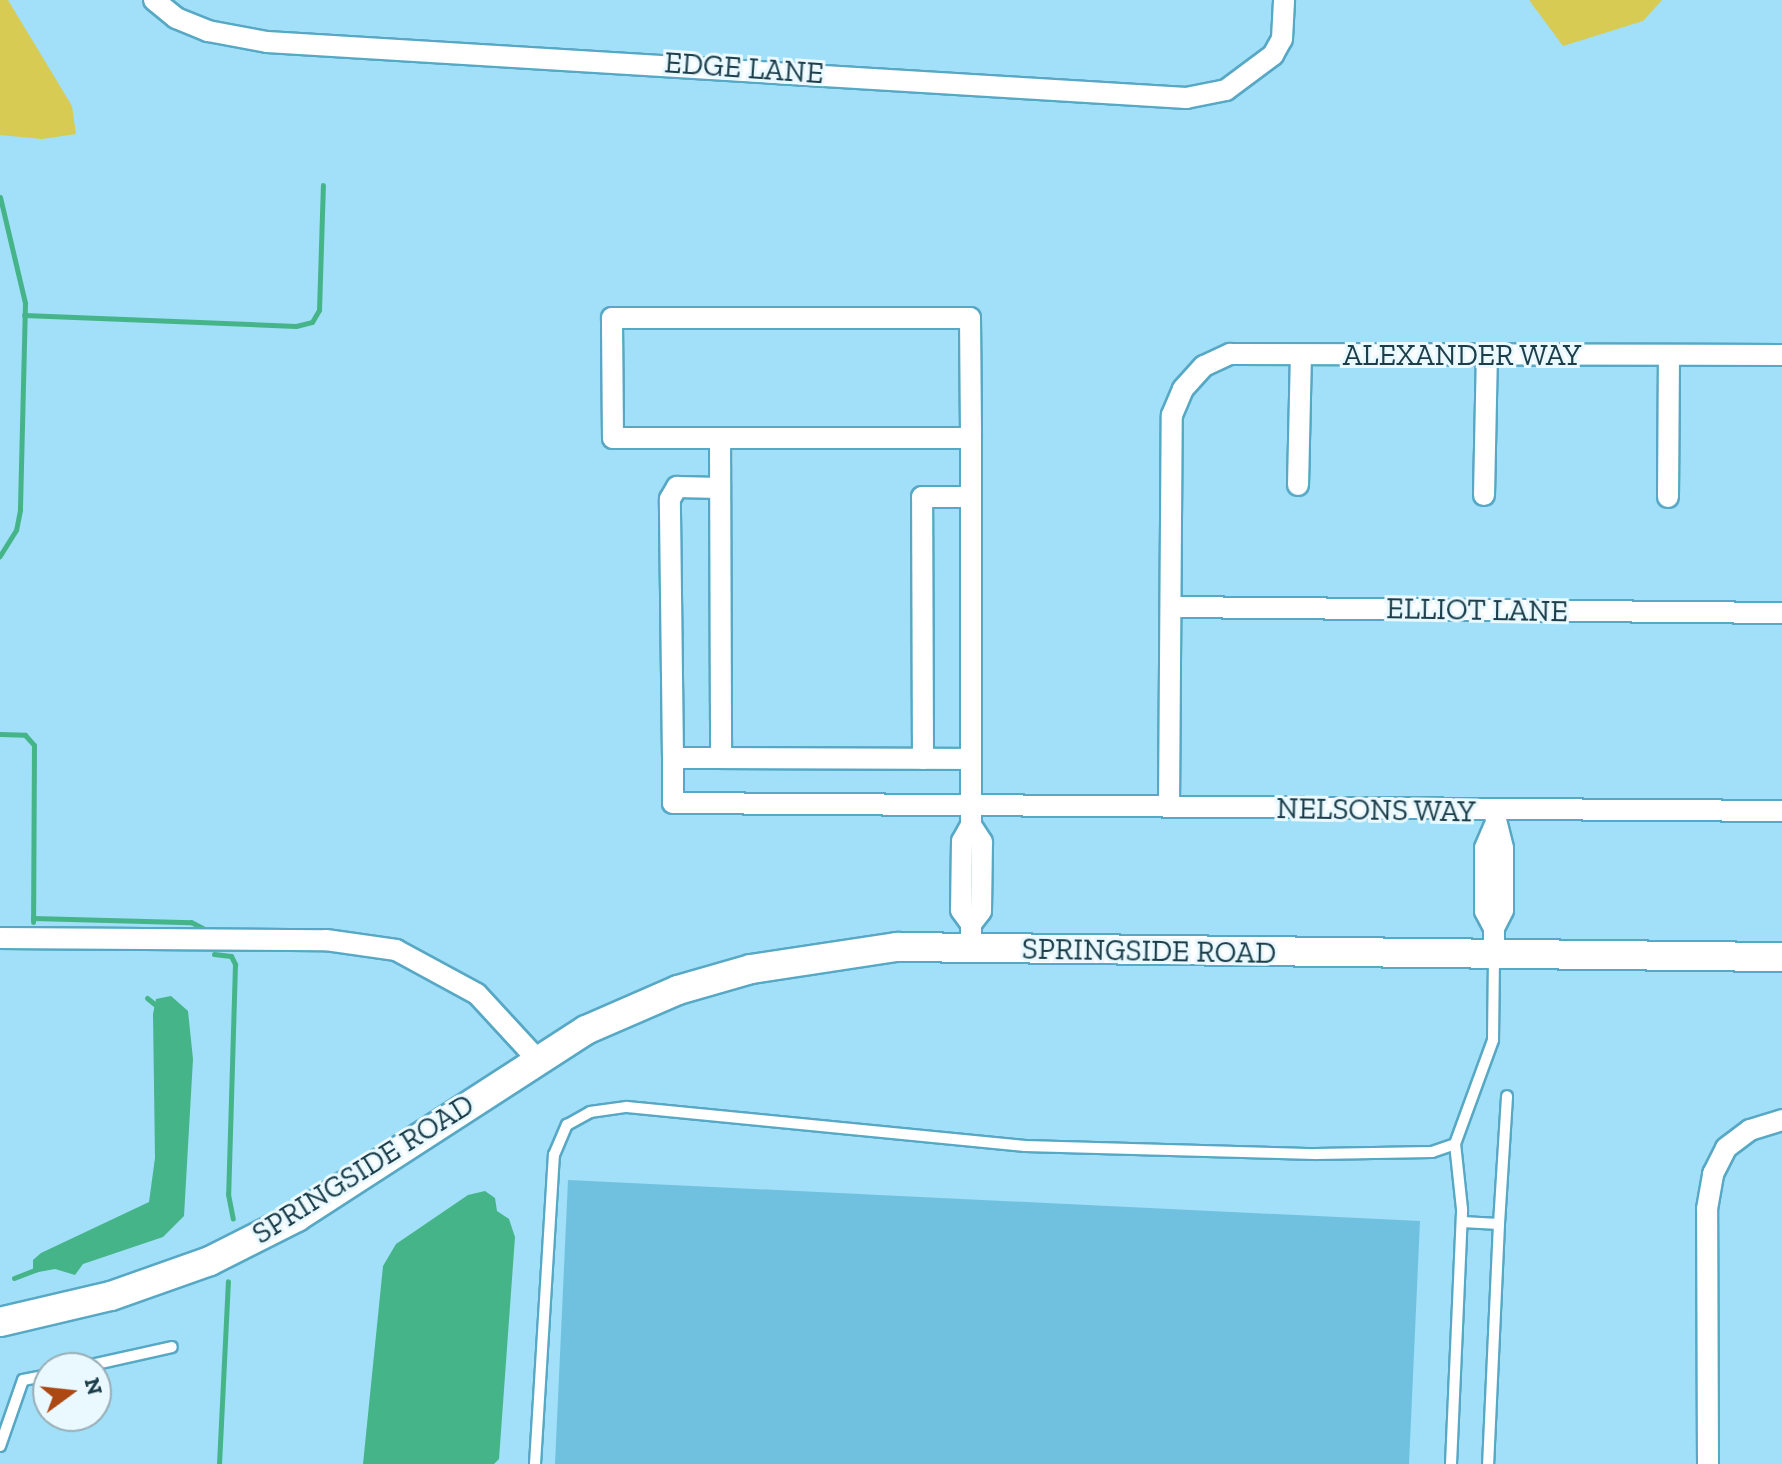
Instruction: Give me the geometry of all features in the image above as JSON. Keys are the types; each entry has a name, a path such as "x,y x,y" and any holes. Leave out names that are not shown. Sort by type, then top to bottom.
{"main road":[{"name":"SPRINGSIDE ROAD","path":"0,1322 111,1296 210,1261 297,1217 536,1058 678,990 751,969 971,936 1494,940 1782,957"}],"street":[{"name":"EDGE LANE","path":"154,0 176,18 208,31 267,42 1186,98 1235,86 1273,55 1282,39 1284,0"},
{"path":"971,438 613,438 612,318 970,318 971,438 971,815 982,842 981,911 971,936"},
{"name":"ALEXANDER WAY","path":"1171,607 1172,415 1183,389 1204,366 1230,354 1782,355"},
{"path":"1298,485 1301,355"},
{"path":"1484,495 1487,355"},
{"path":"1668,497 1669,355"},
{"path":"720,438 721,758"},
{"path":"720,488 677,487 670,499 673,758 971,759"},
{"path":"923,759 922,497 970,497"},
{"path":"1169,807 1171,607"},
{"name":"ELLIOT LANE","path":"1171,607 1782,613"},
{"name":"NELSONS WAY","path":"673,758 673,803 971,815 1169,807 1494,819 1782,811"},
{"path":"1494,819 1503,863 1503,910 1494,940"},
{"path":"0,938 326,940 396,950 477,994 536,1058"},
{"path":"1708,1464 1707,1209 1713,1174 1726,1148 1750,1130 1782,1120"}],"lane":[{"path":"1451,1464 1462,1222 1455,1144 1493,1040 1494,940"},
{"path":"1488,1464 1507,1096"},
{"path":"535,1464 554,1155 567,1125 590,1112 627,1107 1025,1146 1316,1154 1432,1152 1455,1144"},
{"path":"1462,1222 1499,1224"},
{"path":"112,1360 172,1347"},
{"path":"0,1446 23,1380 32,1378"}],"shaded area":[{"path":"0,0 8,0 72,106 76,134 42,139 0,135"},
{"path":"1529,0 1662,0 1643,21 1563,46"},
{"path":"171,996 188,1011 193,1059 184,1216 163,1237 83,1264 75,1275 55,1269 33,1273 33,1260 41,1253 149,1202 155,1158 153,1014 156,999"},
{"path":"485,1191 495,1198 497,1211 509,1219 515,1237 499,1459 494,1464 363,1464 383,1266 396,1244 468,1195"}],"building":[{"path":"568,1180 1420,1221 1409,1464 555,1464"}],"waterway":[{"path":"24,315 296,326 312,322 319,310 323,185"},
{"path":"0,197 25,303 20,510 16,530 0,556"},
{"path":"0,734 25,735 34,745 33,922"},
{"path":"33,918 191,922 203,928"},
{"path":"214,954 231,956 235,964 228,1194 233,1219"},
{"path":"147,998 158,1007"},
{"path":"14,1278 38,1269"},
{"path":"219,1464 228,1281"}]}
